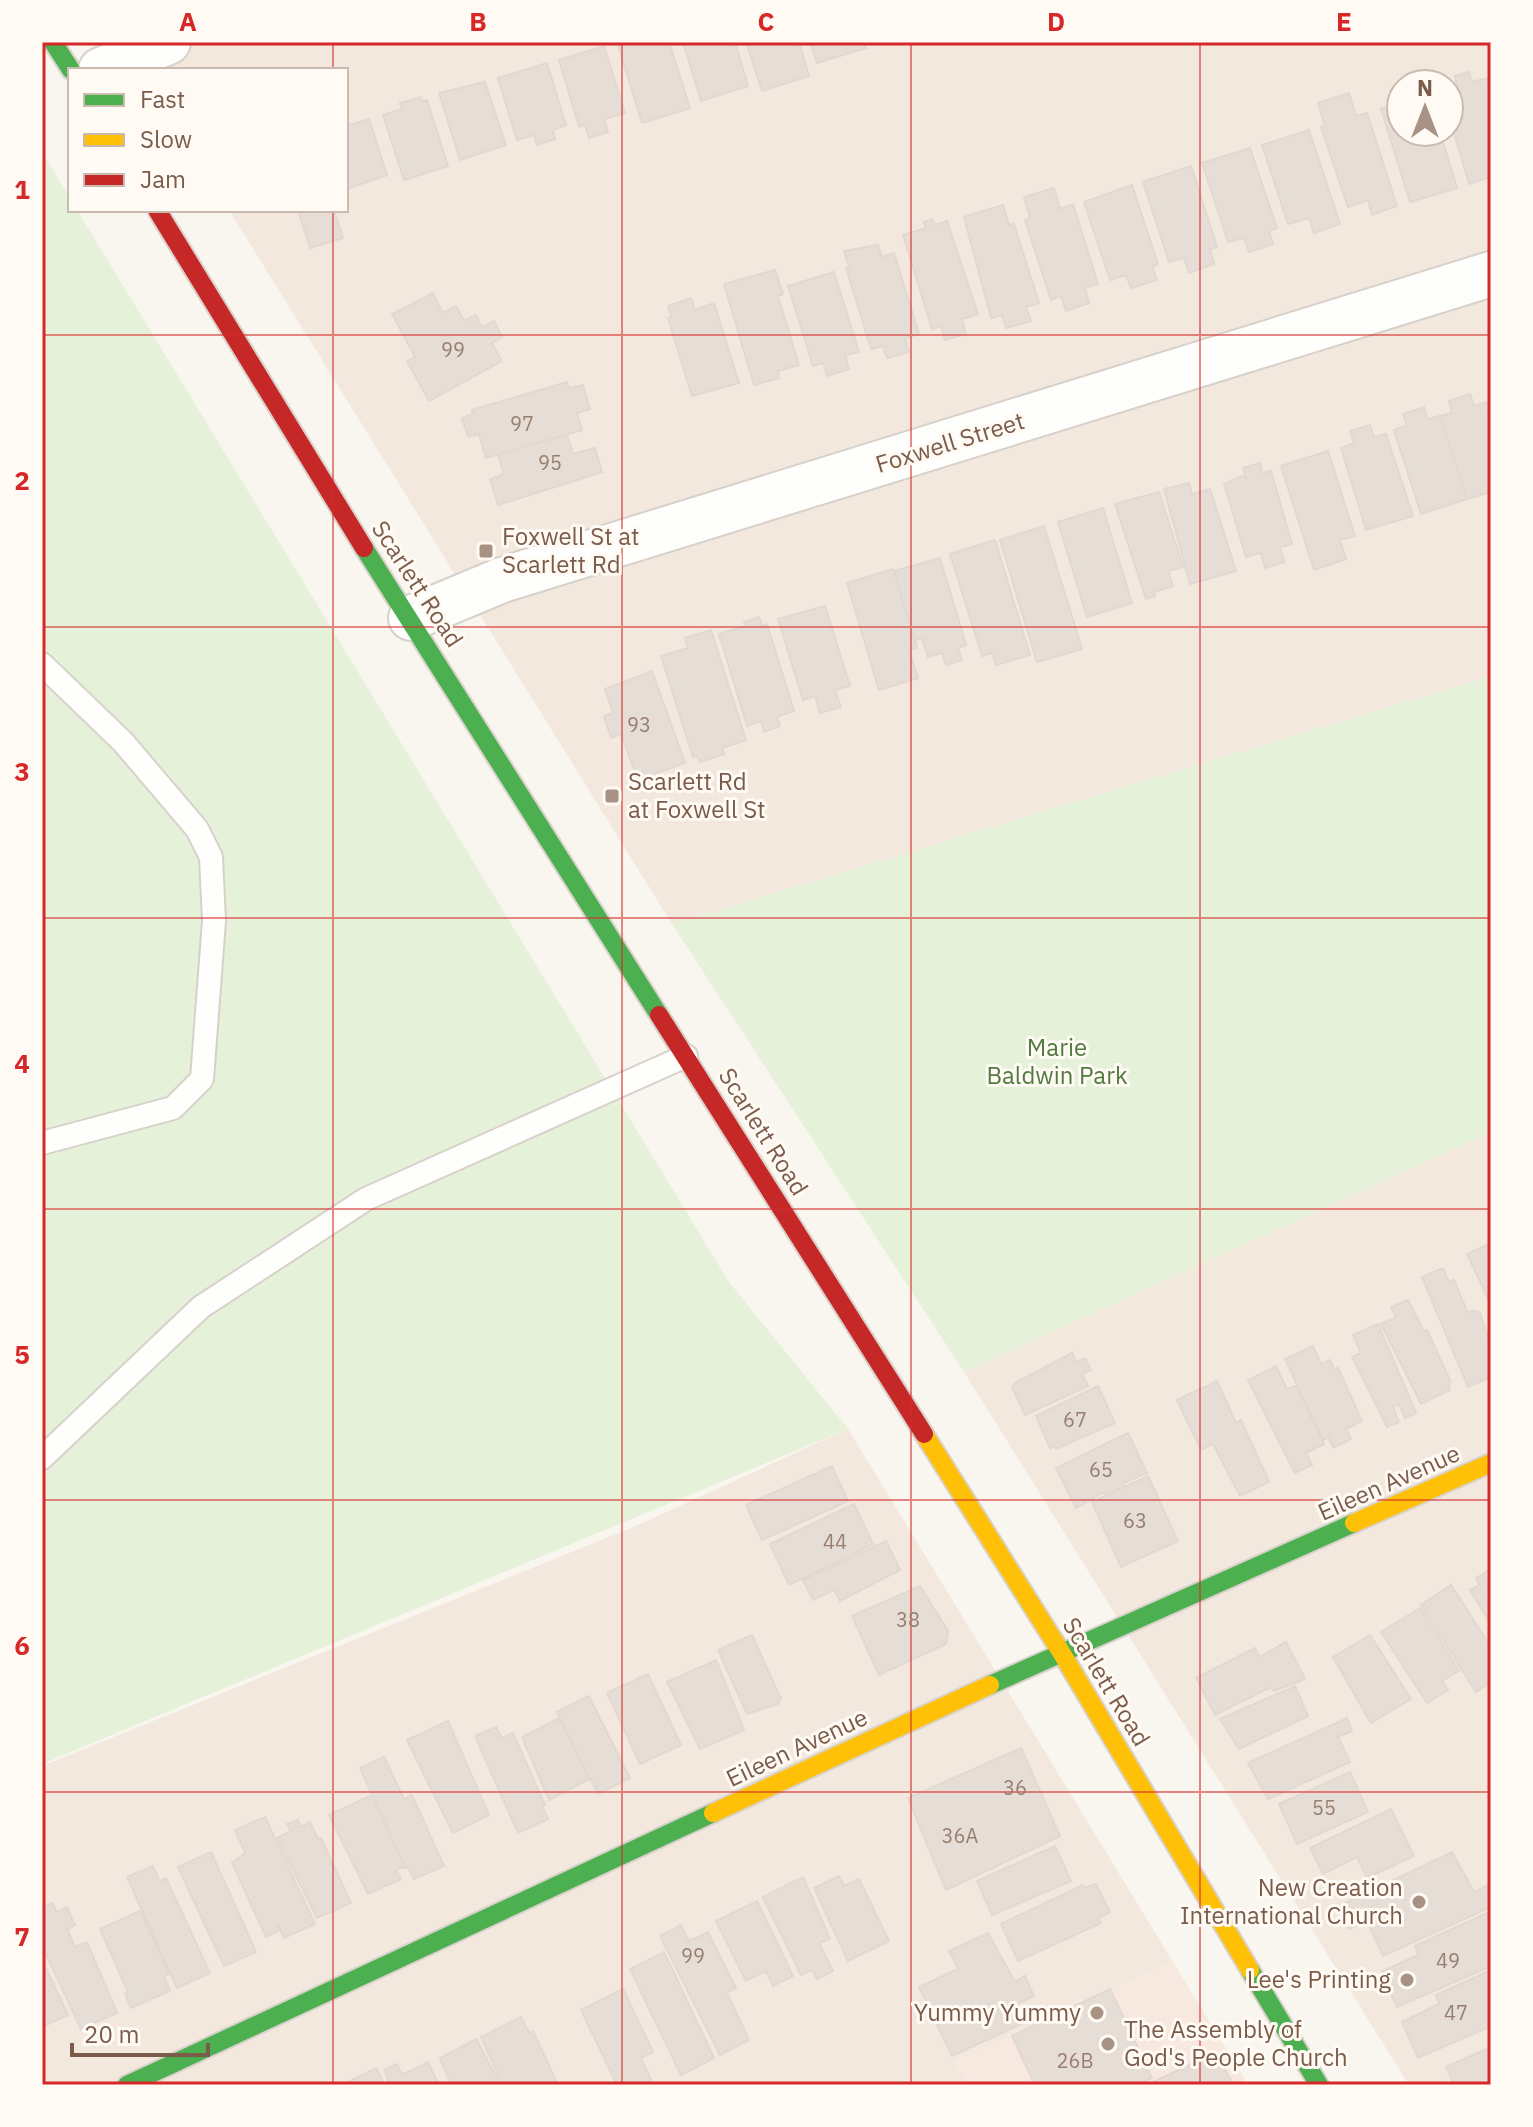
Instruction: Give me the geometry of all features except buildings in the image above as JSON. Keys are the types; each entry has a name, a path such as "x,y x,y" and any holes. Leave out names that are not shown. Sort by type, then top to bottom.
{"main road":[{"path":"53,42 70,68"},
{"name":"Scarlett Road","path":"158,212 1061,1652 1319,2085"},
{"name":"Eileen Avenue","path":"154,2079 1061,1652 1491,1463"}],"street":[{"path":"106,68 168,42"},
{"name":"Foxwell Street","path":"411,618 502,580 1491,274"}],"lane":[{"path":"42,664 123,742 197,829 211,857 214,921 202,1079 173,1108 42,1143"},
{"path":"42,1458 201,1307 366,1199 686,1056"}],"shaded area":[{"path":"124,42 1491,42 1491,676 672,924 230,212 348,212 348,68 141,68"},
{"path":"1491,1132 1491,2085 1409,2085 964,1372"},
{"path":"848,1429 1248,2085 42,2085 42,1766 636,1526"},
{"path":"1172,1961 1248,2085 968,2085 953,2061"}],"green space":[{"path":"42,152 68,195 68,212 78,212 729,1282 848,1429 42,1764"},
{"name":"Marie Baldwin Park","path":"1491,676 1491,1132 964,1372 672,924"}],"traffic: fast":[{"path":"53,42 70,68"},
{"path":"364,548 659,1015"},
{"path":"990,1685 1354,1523"},
{"path":"127,2085 713,1813"},
{"path":"1250,1970 1319,2085"}],"traffic: slow":[{"path":"924,1434 1061,1652 1250,1970"},
{"path":"1354,1523 1491,1463"},
{"path":"713,1813 990,1685"}],"traffic: jam":[{"path":"158,212 364,548"},
{"path":"659,1015 924,1434"}],"place":[{"name":"Foxwell St at Scarlett Rd","path":"486,551"},
{"name":"Scarlett Rd at Foxwell St","path":"612,796"},
{"name":"New Creation International Church","path":"1419,1902"},
{"name":"Lee's Printing","path":"1407,1980"},
{"name":"Yummy Yummy","path":"1097,2013"},
{"name":"The Assembly of God's People Church","path":"1108,2044"}]}
